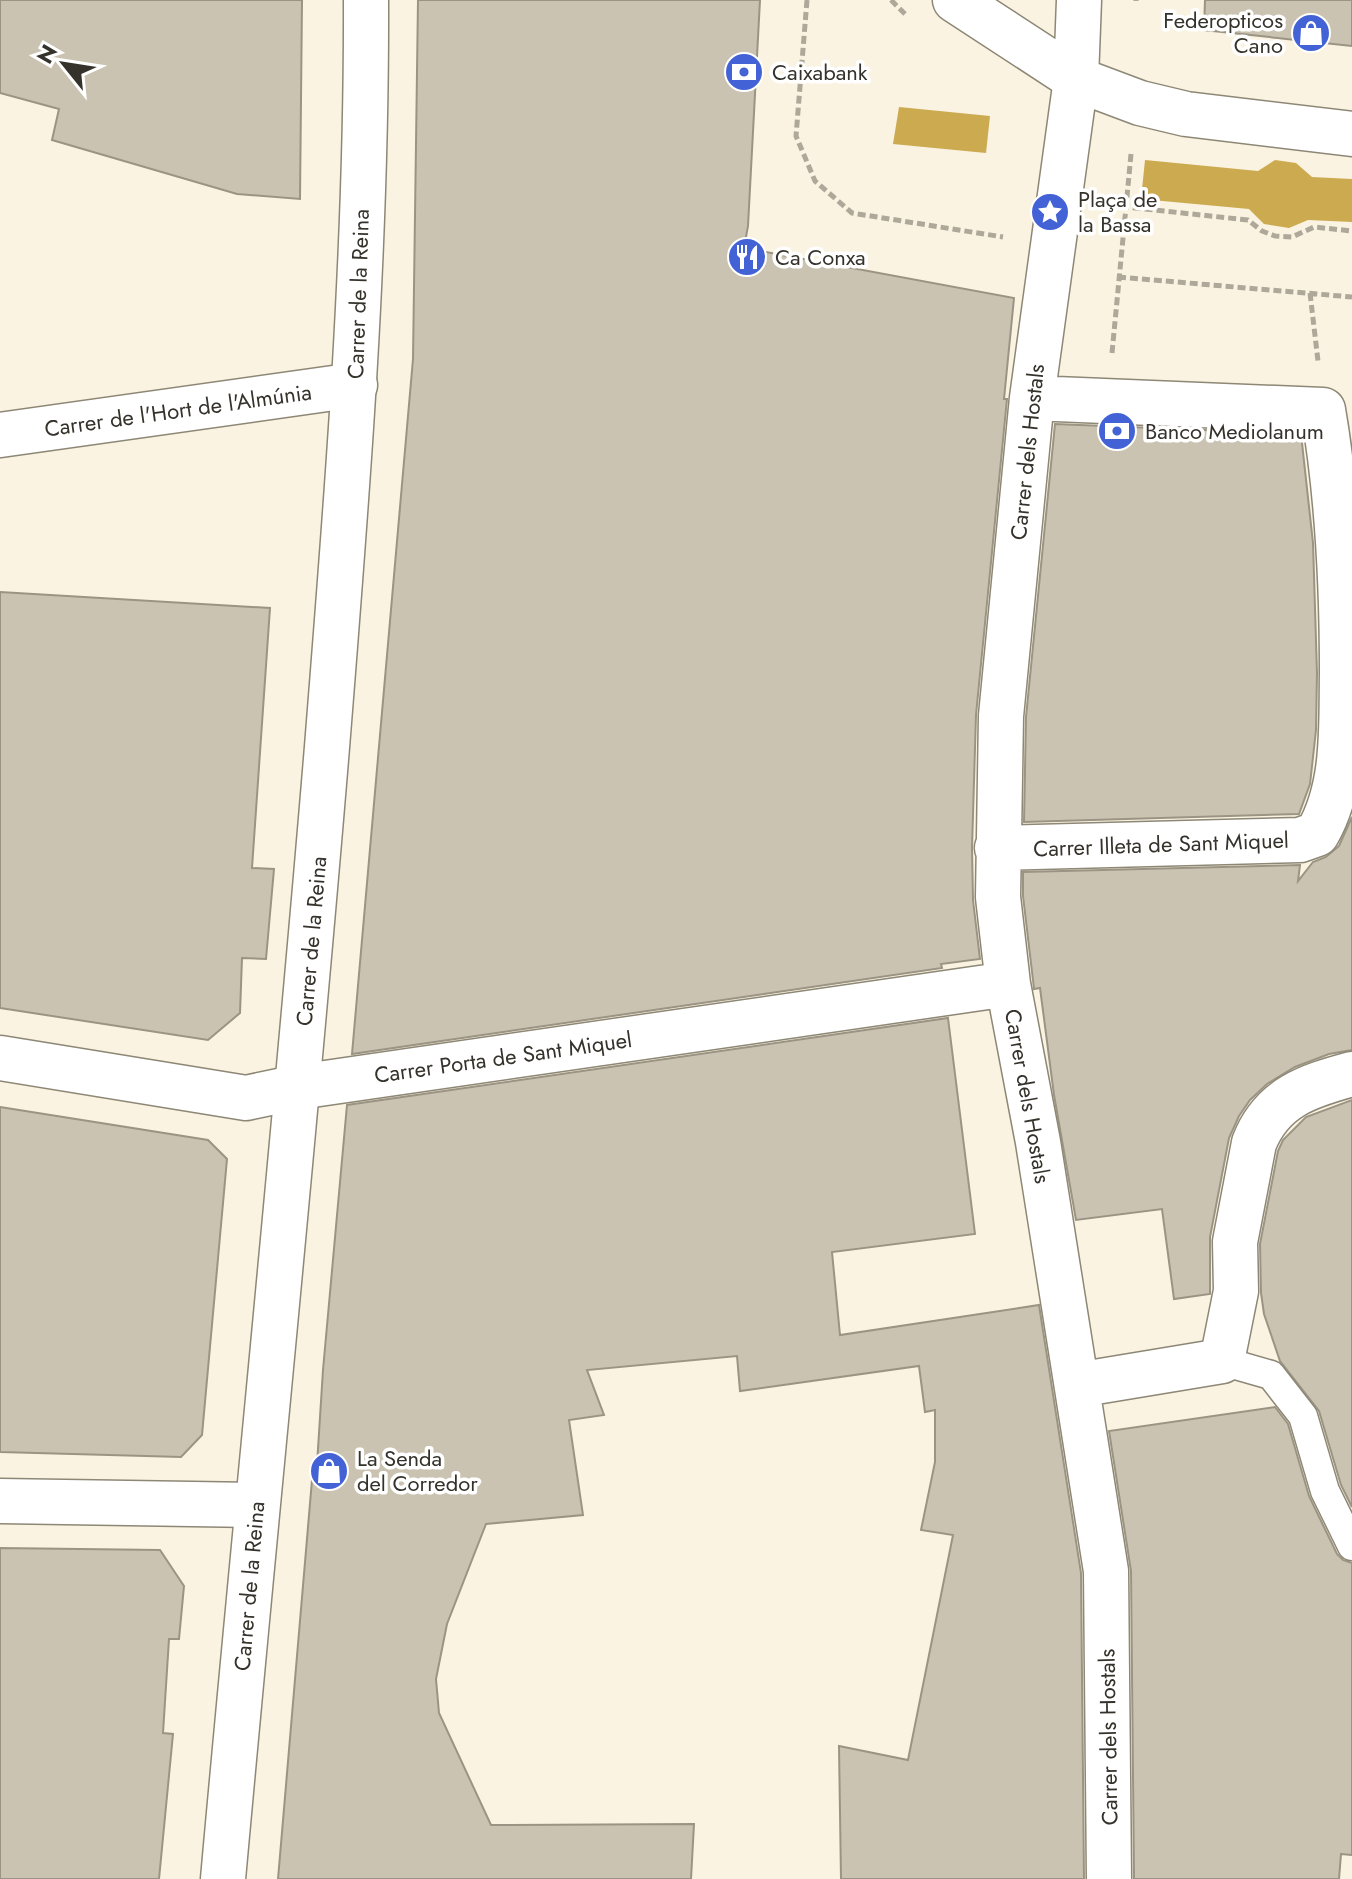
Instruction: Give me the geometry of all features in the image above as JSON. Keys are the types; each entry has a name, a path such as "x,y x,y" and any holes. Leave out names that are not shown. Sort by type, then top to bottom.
{"street":[{"name":"Carrer de la Reina","path":"223,1879 256,1505 298,1087 355,385 366,0"},
{"path":"955,0 1076,79 1140,103 1186,114 1352,134"},
{"path":"1070,10 1076,79"},
{"name":"Carrer dels Hostals","path":"1076,79 1032,398 1001,716 997,848 998,897 1008,984 1038,1142 1106,1571 1109,1879"},
{"name":"Carrer de l'Hort de l'Almúnia","path":"0,435 355,385"},
{"path":"1032,398 1323,410"},
{"name":"Carrer Illeta de Sant Miquel","path":"997,848 1300,840 1317,834 1331,807 1346,735 1342,583 1323,410"},
{"name":"Carrer Porta de Sant Miquel","path":"0,1058 246,1098 298,1087 1008,984"},
{"path":"1077,1385 1222,1361 1236,1291 1235,1242 1259,1131 1275,1108 1288,1099 1320,1083 1352,1074"},
{"path":"0,1501 256,1505"}],"lane":[{"path":"1222,1361 1271,1375 1303,1416 1325,1491 1352,1546"}],"path":[{"path":"807,0 796,136 815,181 852,213 1007,237 1009,225"},
{"path":"891,0 909,18"},
{"path":"1109,401 1132,145"},
{"path":"1126,207 1248,220 1275,236 1292,237 1314,227 1352,231"},
{"path":"1118,277 1352,297"},
{"path":"1310,293 1323,410"}],"shaded area":[{"path":"899,107 990,116 986,153 893,144"},
{"path":"1145,160 1258,171 1275,160 1296,163 1312,177 1352,179 1352,222 1308,220 1289,228 1264,224 1249,209 1141,199"}],"building":[{"path":"0,0 302,0 300,199 237,194 52,140 59,109 0,93"},
{"path":"418,0 760,0 748,226 744,248 1014,298 976,715 972,848 973,900 980,959 941,964 942,968 352,1054 413,359"},
{"path":"1205,0 1352,0 1352,46 1204,30"},
{"path":"1055,424 1301,434 1313,543 1317,673 1316,730 1310,784 1299,814 1024,822 1026,717"},
{"path":"0,592 270,608 252,868 274,869 266,959 242,958 240,1013 208,1040 0,1008"},
{"path":"1352,817 1352,1050 1329,1054 1295,1067 1267,1084 1250,1100 1229,1138 1210,1237 1210,1294 1174,1299 1162,1209 1076,1220 1054,1095 1040,988 1034,989 1023,872 1300,865 1298,881 1313,862 1326,857 1339,846"},
{"path":"948,1018 975,1234 832,1252 840,1335 1039,1305 1081,1573 1084,1879 841,1879 839,1746 908,1760 953,1535 921,1530 935,1462 935,1410 925,1412 919,1366 740,1391 737,1356 587,1370 604,1415 569,1420 583,1515 486,1524 447,1624 436,1679 439,1713 491,1825 694,1824 691,1879 278,1879 312,1480 316,1480 347,1105"},
{"path":"1352,1100 1352,1507 1341,1485 1319,1411 1280,1361 1264,1314 1260,1244 1278,1151 1283,1140 1306,1117"},
{"path":"0,1107 208,1140 227,1159 202,1435 181,1457 0,1452"},
{"path":"1275,1407 1288,1424 1309,1496 1337,1554 1352,1563 1352,1855 1341,1854 1339,1879 1134,1879 1131,1571 1109,1431"},
{"path":"0,1548 160,1550 184,1586 179,1639 169,1639 163,1733 173,1734 159,1879 0,1879"}],"place":[{"name":"Federopticos Cano","path":"1311,33"},
{"name":"Caixabank","path":"744,72"},
{"name":"Plaça de la Bassa","path":"1050,212"},
{"name":"Ca Conxa","path":"747,257"},
{"name":"Banco Mediolanum","path":"1117,431"},
{"name":"La Senda del Corredor","path":"329,1471"}]}
